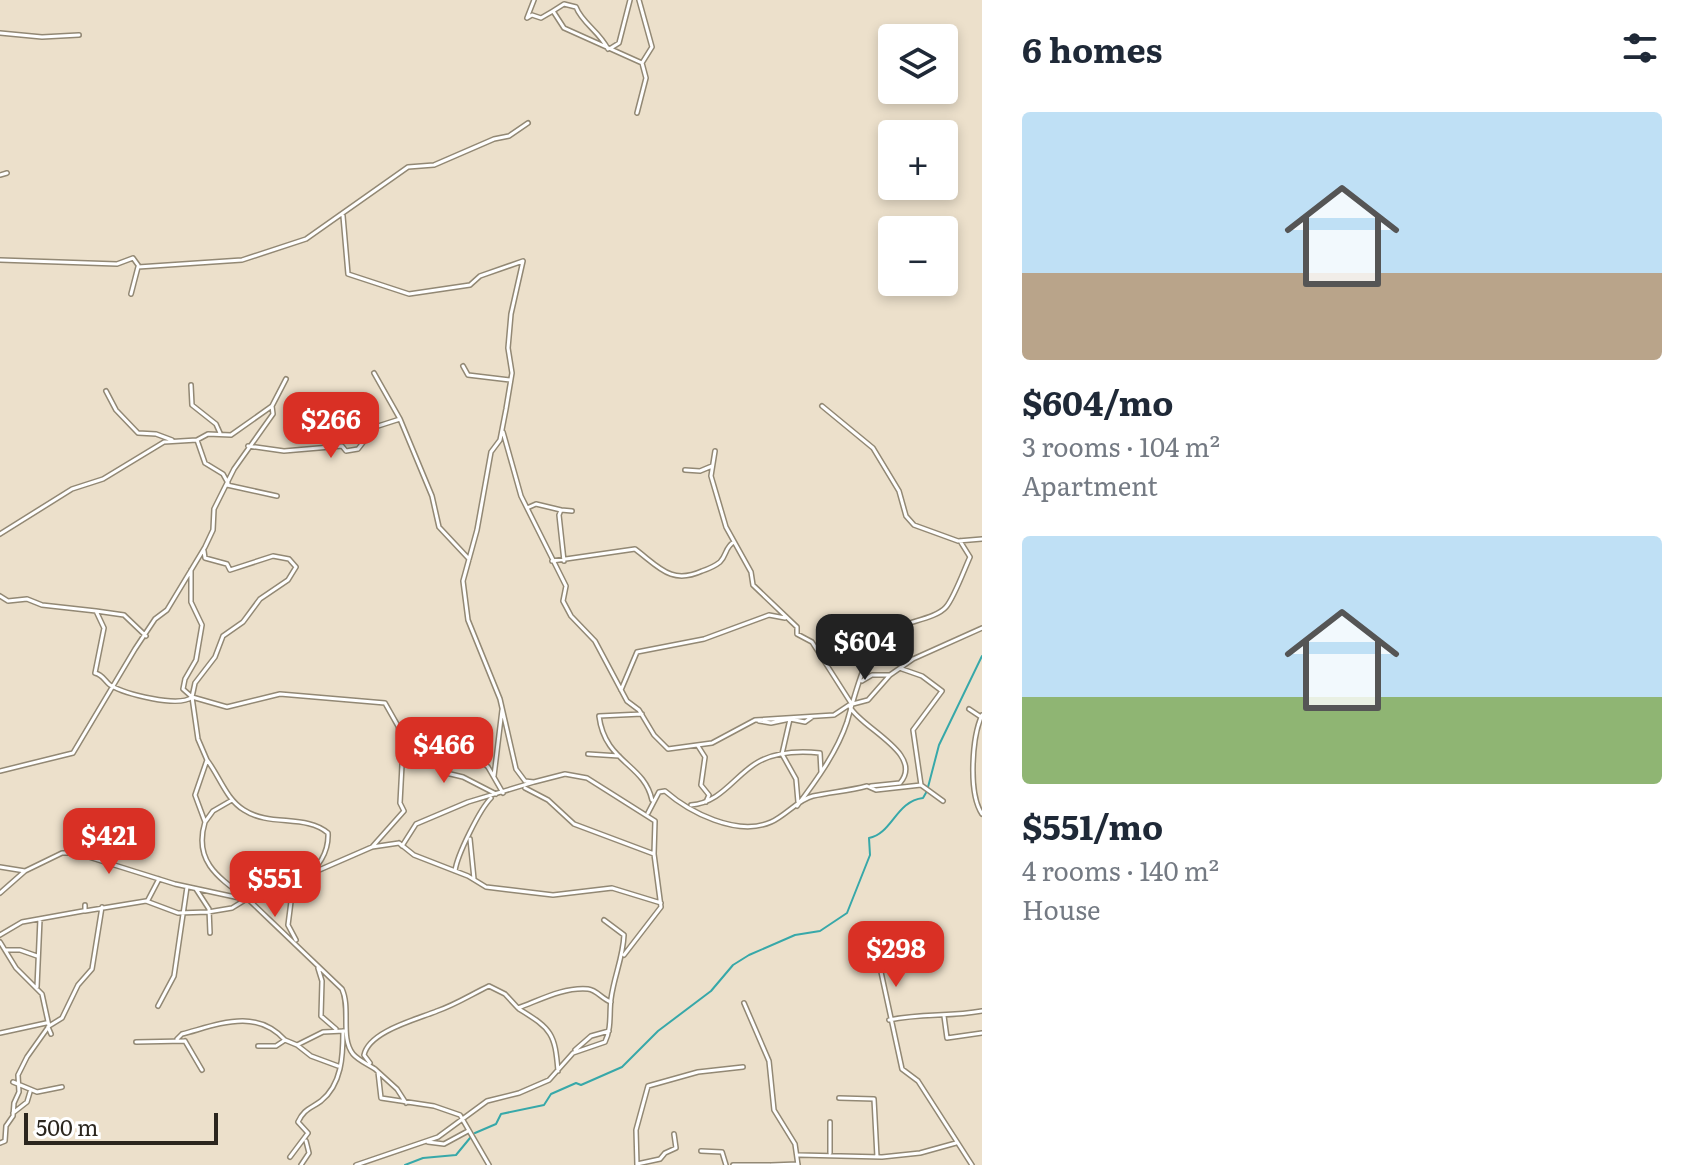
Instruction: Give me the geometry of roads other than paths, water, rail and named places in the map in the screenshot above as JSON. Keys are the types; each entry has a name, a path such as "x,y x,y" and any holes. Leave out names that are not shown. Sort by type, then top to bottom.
{"street":[{"path":"534,0 527,18 532,15 541,18 564,4 576,7 585,22 598,30 610,48"},
{"path":"610,48 619,43 630,0"},
{"path":"637,113 646,78 642,63 652,47 639,0"},
{"path":"553,11 564,28 642,63"},
{"path":"0,33 79,35"},
{"path":"138,267 242,260 306,239 343,216 408,167 434,165 520,131 528,123"},
{"path":"0,175 7,173"},
{"path":"343,216 348,274 404,293 470,285 480,276 523,260 511,314 510,380 502,428 491,452 463,581 464,603 502,708 516,769 525,781 534,782"},
{"path":"0,260 117,264 133,258 138,267 131,294"},
{"path":"463,366 468,375 510,380"},
{"path":"374,373 400,419 432,496 439,527 469,559"},
{"path":"106,391 116,410 138,433 156,434 172,440 197,440 220,433 231,435 272,406 286,379"},
{"path":"191,385 192,405 216,424 220,433"},
{"path":"0,771 73,753 155,619 167,610 203,550 213,530 214,509 248,446 273,414 272,406"},
{"path":"822,406 873,448 899,491 906,516 914,525 960,541 982,539"},
{"path":"248,446 263,451 342,446 346,451 358,449 375,427 400,419"},
{"path":"502,428 526,509 566,586 563,601 571,616 595,641 621,690 668,749 712,743 754,720 834,715 850,704 868,700 890,675 913,659 982,628"},
{"path":"0,534 72,489 103,479 120,466 132,464 172,440"},
{"path":"197,440 205,463 223,474 227,484"},
{"path":"648,813 659,792 665,791 676,802 724,825 770,822 810,796 900,783 907,766 901,755 856,717 812,642 797,634 797,627 753,585 751,572 734,542 711,476 715,451"},
{"path":"685,470 700,471 712,466"},
{"path":"227,484 277,496"},
{"path":"526,509 536,504 572,511"},
{"path":"561,510 564,561"},
{"path":"797,806 821,772 847,721 850,704 881,636 946,607 970,557 960,541"},
{"path":"552,561 635,549 661,573 691,576 720,562 727,546 734,542"},
{"path":"203,550 205,558 227,564 230,570 273,556 289,559 296,567 288,580 260,599 243,622 223,636 215,657 195,683 192,697 198,739 207,760 233,800 264,820 313,824 324,830 328,842 325,858 310,875"},
{"path":"191,568 191,602 202,625 196,660 183,689 192,697 227,707 280,694 385,703 398,726 403,746 400,803 404,811 372,847"},
{"path":"0,596 8,601 27,599 56,607 124,615 146,636"},
{"path":"96,611 104,628 95,673 114,687 177,704 192,697"},
{"path":"621,690 637,652 704,639 718,631 769,615 788,618"},
{"path":"902,669 922,676 942,691 913,730 921,785"},
{"path":"862,681 872,675 890,675"},
{"path":"494,776 502,708"},
{"path":"969,709 982,716 974,741 973,764 976,806 982,814"},
{"path":"642,714 599,716 602,737 647,782 653,804"},
{"path":"754,720 771,723 790,719 805,722 814,715"},
{"path":"790,719 782,754 796,779 797,806"},
{"path":"416,746 429,729 466,740 503,793"},
{"path":"403,746 416,746 431,752 442,772 463,777 495,795"},
{"path":"698,746 705,757 701,785 709,795 706,802"},
{"path":"687,806 706,802 736,783 758,762 782,754 820,753 821,772"},
{"path":"588,754 619,756"},
{"path":"205,822 195,795 207,760"},
{"path":"0,935 16,924 146,901 184,913 232,908 247,900 283,893 310,875 372,847 399,843 402,846 416,824 565,774 587,778 648,813 655,821 654,854 660,911 623,955"},
{"path":"867,786 876,790 921,785 943,801"},
{"path":"525,788 548,800 574,824 654,854"},
{"path":"455,871 482,806 495,795"},
{"path":"233,800 213,811 200,833 205,863 299,946 346,997 343,1057 335,1084 300,1118 299,1126 308,1133 309,1153 301,1165"},
{"path":"470,835 474,880"},
{"path":"399,843 414,855 486,887 553,895 612,888 661,903"},
{"path":"0,893 25,871 62,853 76,853 187,887 247,900"},
{"path":"0,867 25,871"},
{"path":"146,901 159,879"},
{"path":"293,886 288,925 299,946"},
{"path":"158,1006 174,976 187,887"},
{"path":"196,889 208,912 210,933"},
{"path":"85,905 85,911"},
{"path":"0,1033 48,1025 62,1018 78,985 92,969 102,907"},
{"path":"37,987 39,919"},
{"path":"573,1053 599,1046 610,1031 611,1002 623,955 624,935 604,920"},
{"path":"0,942 16,968 37,987 44,1002 51,1034"},
{"path":"6,950 20,950 37,956"},
{"path":"878,958 902,1069 918,1081 951,1130 956,1143 966,1151 972,1165"},
{"path":"316,965 322,981 321,1016 336,1029 345,1032"},
{"path":"406,1103 364,1055 366,1046 415,1016 440,1010 489,986 505,994 518,1008 542,1024 557,1046 558,1071"},
{"path":"518,1008 557,993 591,989 611,1002"},
{"path":"733,1165 798,1164 799,1155 774,1110 769,1061 744,1003"},
{"path":"889,1020 920,1013 944,1016 982,1011"},
{"path":"944,1016 947,1038 982,1033"},
{"path":"136,1042 178,1037 245,1019 276,1032 311,1056 338,1066"},
{"path":"0,1143 5,1141 6,1126 13,1113 19,1086 18,1075 48,1025"},
{"path":"297,1045 319,1033 336,1029"},
{"path":"356,1165 382,1154 427,1142 487,1101 519,1093 549,1080 586,1039 610,1031"},
{"path":"345,1032 353,1054 377,1071 381,1098 447,1109 460,1115 489,1165"},
{"path":"178,1037 185,1041 202,1070"},
{"path":"258,1046 276,1046 285,1040"},
{"path":"674,1134 676,1148 660,1159 637,1164 636,1130 648,1086 698,1072 743,1067"},
{"path":"13,1082 43,1092 62,1087"},
{"path":"13,1113 27,1102 30,1090"},
{"path":"839,1098 874,1099 877,1157"},
{"path":"830,1122 830,1153"},
{"path":"427,1142 444,1144 468,1131"},
{"path":"290,1157 306,1137"},
{"path":"799,1155 830,1153 877,1157 920,1153 956,1143"},
{"path":"701,1151 722,1152 726,1165"}],"waterway":[{"path":"475,1133 496,1124 501,1114 544,1105 551,1094 622,1067 658,1031 711,991 733,965 795,935 820,931 847,913 870,855 869,838 883,830 906,805 923,798 939,745 982,656"},
{"path":"405,1165 423,1158 456,1155 470,1138"}]}
